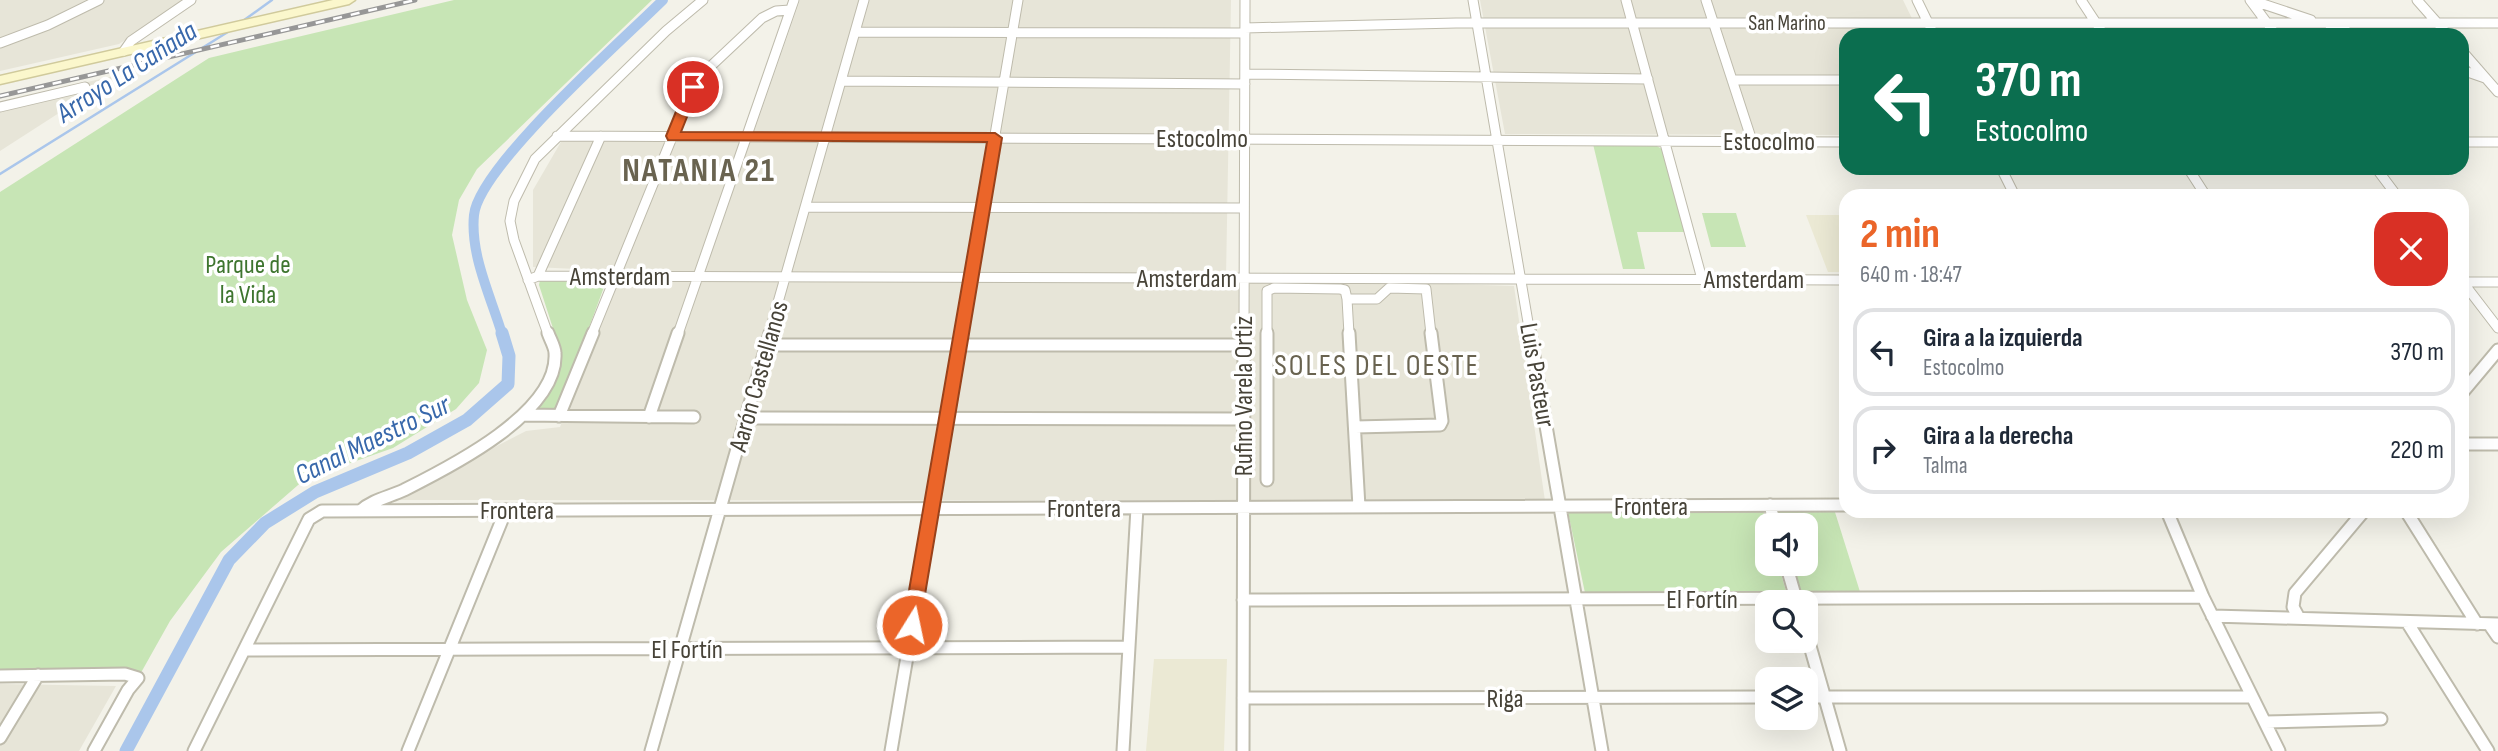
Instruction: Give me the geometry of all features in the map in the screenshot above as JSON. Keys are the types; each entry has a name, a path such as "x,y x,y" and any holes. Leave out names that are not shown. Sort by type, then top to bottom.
{"main road":[{"path":"0,77 207,32 330,0"},
{"path":"125,49 229,23 349,0"}],"street":[{"path":"0,43 48,26 99,0"},
{"path":"125,49 191,0"},
{"path":"360,511 365,506 401,491 503,432 523,415 545,388 555,353 533,278 514,240 511,213 528,169 557,136 666,31 703,0"},
{"name":"Aarón Castellanos","path":"650,751 864,0"},
{"path":"891,751 1018,0"},
{"name":"Rufino Varela Ortiz","path":"1243,751 1245,0"},
{"name":"Luis Pasteur","path":"1473,0 1602,751"},
{"path":"1626,0 1702,279"},
{"path":"1706,0 1752,141"},
{"path":"1917,0 1930,28"},
{"path":"2081,0 2099,28"},
{"path":"2250,0 2271,28"},
{"path":"2250,0 2336,28"},
{"path":"2417,0 2442,28"},
{"path":"559,416 699,76 762,18 792,5"},
{"path":"649,417 792,5"},
{"name":"San Marino","path":"856,32 1245,31 1478,23 2498,23"},
{"path":"2469,59 2498,92"},
{"path":"2469,72 2498,82"},
{"path":"842,81 1004,83 1245,79 1648,79"},
{"path":"1732,79 1839,80"},
{"path":"0,107 85,87"},
{"name":"Estocolmo","path":"557,136 1839,142"},
{"path":"533,278 601,136"},
{"path":"2469,142 2498,142"},
{"path":"806,207 1244,208"},
{"name":"Amsterdam","path":"533,278 698,276 1839,280"},
{"path":"2469,282 2498,282"},
{"path":"1267,481 1266,294 1275,288 1345,290 1359,507"},
{"path":"1347,299 1377,299 1389,288 1426,289 1442,421 1437,427 1355,428"},
{"path":"2469,290 2498,328"},
{"path":"766,345 1244,345"},
{"path":"2469,385 2498,350"},
{"path":"523,415 694,417"},
{"path":"746,418 1242,419"},
{"path":"2469,444 2498,444"},
{"path":"1769,505 1771,513"},
{"name":"Frontera","path":"245,650 309,519 322,511 1839,505"},
{"path":"1124,751 1137,508"},
{"path":"408,751 506,510"},
{"path":"2169,518 2203,597 2279,751"},
{"path":"2299,618 2293,607 2295,593 2358,518"},
{"path":"2411,518 2498,637"},
{"name":"El Fortín","path":"1818,600 2203,597"},
{"name":"El Fortín","path":"1243,600 1755,600"},
{"path":"2212,616 2488,624"},
{"path":"2407,622 2488,751"},
{"name":"El Fortín","path":"245,650 1129,647"},
{"path":"194,751 245,650"},
{"path":"1812,653 1840,751"},
{"path":"0,676 125,674 138,678 128,690 94,751"},
{"path":"0,738 38,675"},
{"path":"1818,697 2252,696"},
{"name":"Riga","path":"1243,698 1755,697"},
{"path":"2265,722 2381,719"}],"shaded area":[{"path":"0,0 188,0 119,44 0,71"},
{"path":"800,0 1231,0 1226,277 1514,286 1545,501 392,500 526,431 560,427 621,271 533,267 533,190 565,135 753,135"},
{"path":"1480,0 1903,0 1917,28 1839,28 1839,135 1505,134"},
{"path":"118,75 0,151 0,102"},
{"path":"1806,215 1839,215 1839,272 1828,272"},
{"path":"1154,659 1227,659 1224,751 1146,751"},
{"path":"0,684 116,686 79,751 0,751"}],"green space":[{"name":"Parque de la Vida","path":"454,0 652,0 477,169 459,200 452,235 467,300 487,350 479,383 456,409 393,448 305,479 221,552 170,621 138,678 0,676 0,192 209,58"},
{"path":"1593,144 1653,144 1664,150 1686,232 1637,232 1645,269 1623,269"},
{"path":"1702,213 1736,213 1746,247 1711,247"},
{"path":"607,279 558,411 537,411 560,350 539,285 540,280"},
{"path":"1777,508 1834,509 1861,595 1818,594 1818,590 1800,590 1796,576 1818,576 1818,513 1778,513"},
{"path":"1763,510 1764,513 1755,513 1755,576 1782,576 1786,590 1585,593 1568,512"}],"waterway":[{"name":"Arroyo La Cañada","path":"240,23 272,0"},
{"name":"Canal Maestro Sur","path":"502,334 482,276 475,245 474,215 482,193 500,166 555,104 663,0"},
{"name":"Arroyo La Cañada","path":"0,174 231,30"},
{"name":"Canal Maestro Sur","path":"126,751 229,560 265,523 315,492 408,453 467,420 508,384 509,356 502,333"}],"railway":[{"path":"0,96 415,0"}],"district":[{"name":"NATANIA 21","path":"699,169"},
{"name":"SOLES DEL OESTE","path":"1377,365"}],"route":[{"path":"693,87 673,136 995,138 912,625"}]}
